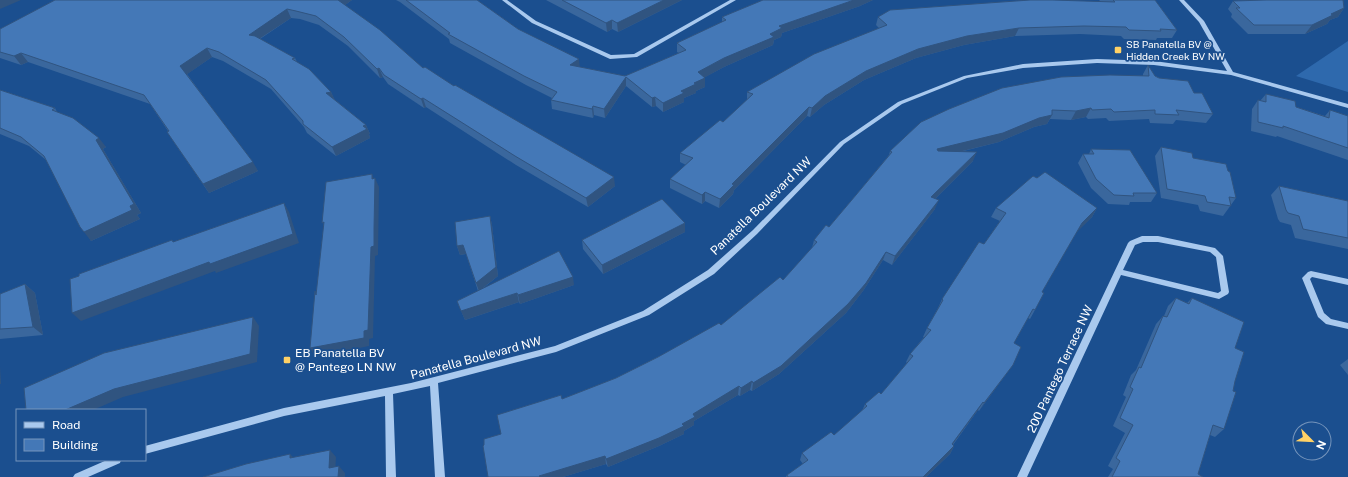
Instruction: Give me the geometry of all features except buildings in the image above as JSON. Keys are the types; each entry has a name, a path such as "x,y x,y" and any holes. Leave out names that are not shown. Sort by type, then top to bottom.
{"street":[{"path":"504,0 534,22 610,57 634,56 734,0"},
{"path":"1181,0 1201,21 1231,73"},
{"name":"Panatella Boulevard NW","path":"146,450 284,412 434,381 556,349 646,313 711,272 755,232 842,143 900,103 966,77 1023,66 1097,61 1154,63 1231,73 1348,106"},
{"name":"200 Pantego Terrace NW","path":"1022,477 1132,243 1142,239 1158,239 1212,250 1219,256 1225,292 1219,296 1119,272"},
{"path":"1348,282 1311,274 1306,278 1321,315 1329,322 1348,326"},
{"path":"434,381 440,477"},
{"path":"389,391 391,477"},
{"path":"78,477 115,461"}],"shaded area":[{"path":"1348,41 1348,92 1296,76"}],"place":[{"name":"SB Panatella BV @ Hidden Creek BV NW","path":"1118,50"},
{"name":"EB Panatella BV @ Pantego LN NW","path":"287,360"}]}
